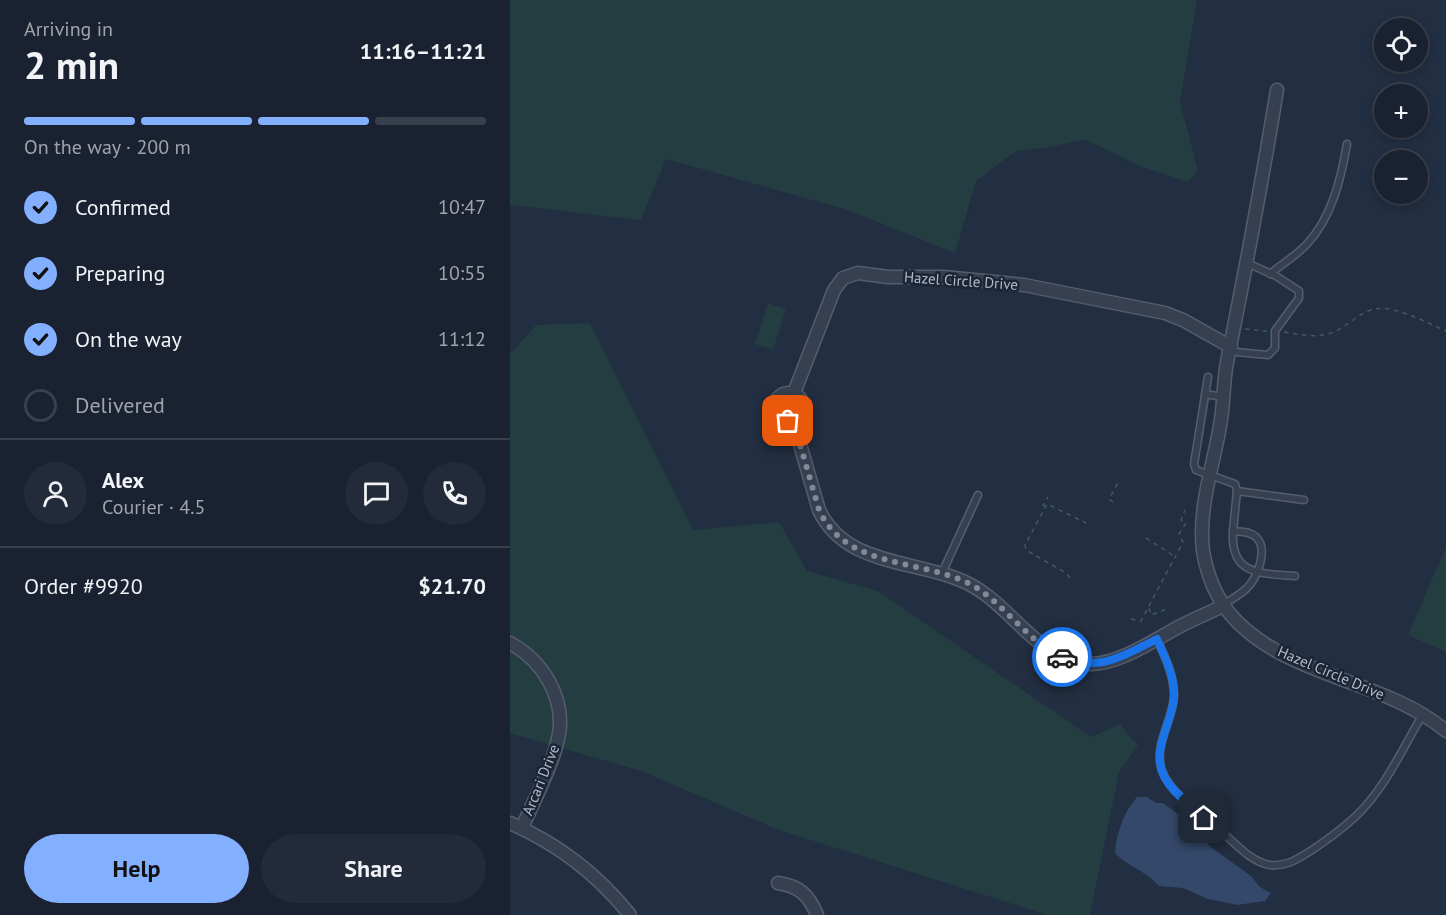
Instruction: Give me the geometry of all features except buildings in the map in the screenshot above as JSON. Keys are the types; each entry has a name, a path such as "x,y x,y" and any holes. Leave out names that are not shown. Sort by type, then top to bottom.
{"street":[{"name":"Hazel Circle Drive","path":"1277,90 1232,347 1227,364 1224,397 1203,512 1203,551 1207,569 1223,606 1245,629 1277,651 1407,705 1446,731"},
{"name":"Hazel Circle Drive","path":"794,393 834,290 843,278 858,273 888,277 944,277 1000,282 1165,313 1183,320 1232,347"},
{"name":"Hazel Circle Drive","path":"794,393 801,399 803,407 800,416 788,421 779,417 775,404 783,394 794,393"},
{"name":"Hazel Circle Drive","path":"793,420 819,510 830,530 839,539 857,549 954,578 978,590 1047,649 1073,661 1088,664 1110,662 1223,606"},
{"name":"Arcari Drive","path":"510,643 520,648 538,666 552,686 559,712 559,734 554,752 516,826"},
{"path":"516,826 545,840 587,871 630,915"},
{"path":"778,883 789,884 805,894 817,915"}],"lane":[{"path":"1270,274 1306,245 1318,231 1341,178 1347,144"},
{"path":"1232,347 1236,352 1268,355 1275,348 1275,331 1299,298 1299,291 1247,263"},
{"path":"1208,376 1194,464 1196,470 1232,481 1237,491 1233,543 1236,556 1248,569 1256,573 1295,576"},
{"path":"1205,394 1224,397"},
{"path":"1237,491 1304,500"},
{"path":"942,574 978,495"},
{"path":"1223,606 1247,588 1261,560 1260,542 1257,538 1248,532 1233,531"},
{"path":"1157,639 1171,671 1173,684 1172,711 1159,752 1165,777 1174,790 1204,818 1264,864 1280,866 1296,860 1328,839 1355,817 1382,783 1423,714"}],"path":[{"path":"1235,329 1275,331 1313,337 1329,335 1363,314 1375,309 1388,308 1446,331"},
{"path":"1113,502 1109,499 1119,481"},
{"path":"1046,507 1043,505 1048,496"},
{"path":"1070,578 1066,573 1026,550 1025,545 1047,504 1086,524"},
{"path":"1131,619 1141,621 1183,542 1179,534 1186,523 1181,520 1185,510"},
{"path":"1146,538 1175,556"},
{"path":"1148,607 1151,615 1168,608"}],"green space":[{"path":"510,0 1197,0 1180,102 1198,170 1188,182 1140,166 1084,139 1050,147 1016,151 976,181 955,253 848,210 666,159 641,220 510,205"},
{"path":"768,303 786,309 773,350 755,344"},
{"path":"590,323 693,530 779,522 807,571 878,591 1091,737 1120,724 1138,746 1119,772 1090,915 1047,915 776,829 641,771 510,733 510,351 512,352 536,325"},
{"path":"1446,547 1446,652 1408,635"}],"water":[{"path":"1137,797 1147,797 1156,803 1163,803 1181,816 1212,848 1251,876 1260,887 1271,893 1265,901 1237,905 1208,899 1183,888 1159,886 1120,858 1115,853 1119,830 1128,809"}],"way so far":[{"path":"788,421 793,420 819,510 830,530 839,539 857,549 972,585 1047,649 1062,657"}],"route":[{"path":"1062,657 1088,664 1110,662 1157,639 1171,671 1174,697 1159,752 1162,771 1170,785 1204,818"}]}
